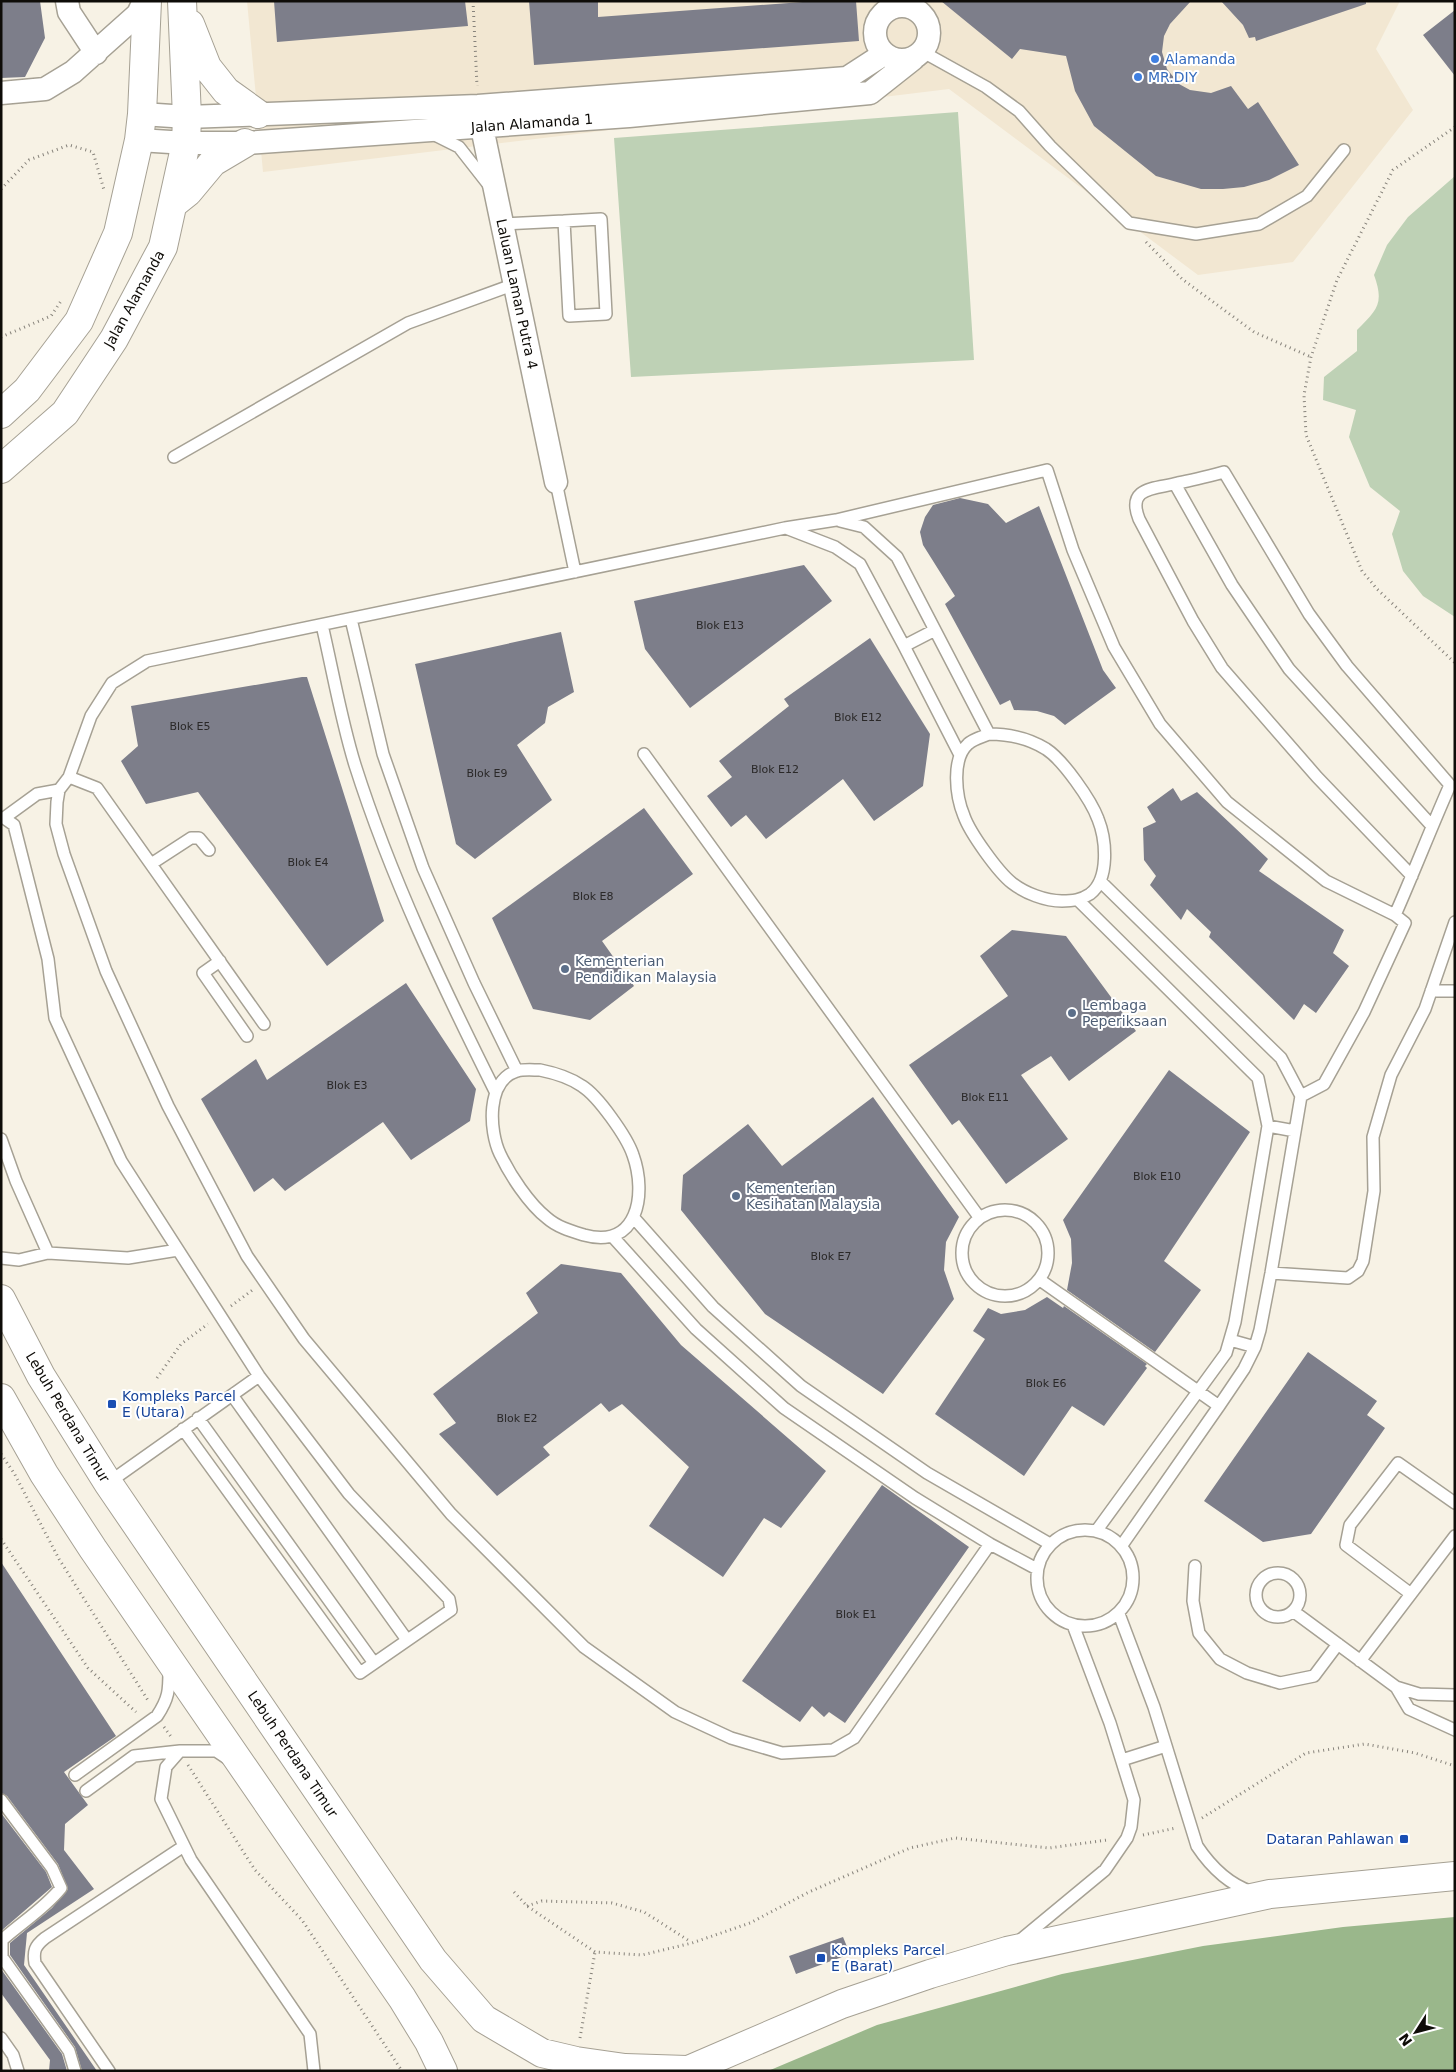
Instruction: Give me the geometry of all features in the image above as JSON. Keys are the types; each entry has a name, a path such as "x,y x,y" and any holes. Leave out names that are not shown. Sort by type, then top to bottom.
{"main road":[{"path":"1,414 28,390 79,321 118,233 139,140 142,114 146,1"},
{"path":"182,5 207,67 226,91 258,114"},
{"name":"Jalan Alamanda","path":"1,469 65,413 114,339 163,247 186,143 187,116 182,5"},
{"path":"173,204 188,192 212,162 245,143"},
{"name":"Lebuh Perdana Timur","path":"1,1299 41,1376 108,1483 433,1960 484,2019 542,2053 576,2061 625,2068 686,2070"},
{"path":"1,1398 49,1481 93,1549 402,1998 429,2042 443,2071"},
{"path":"686,2070 842,2004 930,1974 1007,1951 1270,1894 1455,1876"}],"street":[{"path":"67,1 69,12 96,53"},
{"path":"1,94 45,89 73,72 138,14 146,1"},
{"path":"902,3 915,8 925,17 929,29 929,41 918,55 898,60 884,54 876,43 875,30 880,17 890,8 902,3"},
{"name":"Jalan Alamanda 1","path":"139,140 186,143 245,143 427,131 480,117 847,78 884,54"},
{"name":"Jalan Alamanda 1","path":"142,114 187,116 258,114 480,117 629,116 870,93 918,55"},
{"name":"Laluan Laman Putra 4","path":"480,117 556,482"}],"lane":[{"path":"918,55 986,87 1019,111 1050,146 1128,224 1196,234 1259,224 1307,196 1344,150"},
{"path":"427,131 459,147 480,172 497,198"},
{"path":"502,224 601,219 606,314 569,316 564,221"},
{"path":"174,457 408,323 515,284"},
{"path":"990,1544 854,1738 833,1750 782,1753 731,1738 675,1712 584,1647 451,1514 304,1339 247,1256 168,1106 106,971 64,854 58,831 56,802 59,790 69,777 91,716 112,683 147,661 785,528 836,520 1047,470 1073,550 1114,647 1160,724 1227,802 1326,882 1395,915 1405,923 1364,1012 1324,1084 1302,1096"},
{"path":"1395,915 1412,876 1432,826 1450,785 1347,666 1309,614 1224,472 1147,490 1137,499 1134,507 1139,520 1222,668 1317,778 1412,876"},
{"path":"556,482 575,572"},
{"path":"1175,484 1232,585 1289,669 1432,826"},
{"path":"836,520 864,527 897,557 989,734"},
{"path":"785,528 835,547 860,564 960,755"},
{"path":"350,619 383,754 423,868 474,983 517,1071"},
{"path":"322,625 355,764 395,878 446,993 495,1091"},
{"path":"904,646 935,630"},
{"path":"989,734 1005,734 1026,739 1047,750 1061,762 1091,805 1098,820 1104,861 1100,881 1091,893 1078,900 1055,901 1033,895 1013,884 1000,871 971,831 964,816 959,797 957,775 960,755 969,743 989,734"},
{"path":"644,754 979,1217"},
{"path":"69,777 97,788 264,1024"},
{"path":"59,790 38,794 3,818 14,825 48,959 55,1018 121,1161 260,1376 349,1494 449,1599 452,1606 448,1613 360,1673 182,1429"},
{"path":"151,864 191,838 199,838 209,850"},
{"path":"1100,881 1281,1058 1302,1096 1271,1273 1255,1347 1244,1369 1122,1545"},
{"path":"1078,900 1258,1078 1268,1126 1235,1322 1226,1353 1097,1530"},
{"path":"1271,1273 1348,1278 1363,1261 1374,1191 1373,1136 1391,1075 1425,1008 1455,922"},
{"path":"220,961 203,973 247,1036"},
{"path":"1431,991 1455,991"},
{"path":"540,1070 562,1075 582,1086 596,1098 626,1141 633,1156 638,1175 638,1197 634,1218 626,1229 613,1237 590,1237 568,1230 548,1219 535,1207 499,1152 494,1133 492,1111 495,1091 504,1079 517,1071 540,1070"},
{"path":"1268,1126 1295,1131"},
{"path":"1,1139 16,1181 48,1253"},
{"path":"999,1209 1014,1210 1034,1218 1047,1240 1049,1260 1040,1280 1022,1294 1001,1297 981,1290 965,1271 961,1250 970,1226 979,1217 999,1209"},
{"path":"634,1218 713,1308 801,1386 927,1473 1050,1544"},
{"path":"613,1237 696,1330 784,1408 915,1498 990,1544 1037,1569"},
{"path":"1,1258 19,1260 48,1253 128,1258 178,1250"},
{"path":"1040,1280 1219,1406"},
{"path":"1230,1340 1255,1347"},
{"path":"108,1483 182,1429 260,1376"},
{"path":"232,1395 408,1640"},
{"path":"198,1418 374,1663"},
{"path":"1411,1594 1346,1545 1350,1525 1398,1463 1455,1503"},
{"path":"1080,1529 1097,1530 1122,1545 1133,1567 1132,1592 1119,1614 1098,1626 1074,1625 1052,1613 1039,1593 1037,1569 1050,1544 1064,1534 1080,1529"},
{"path":"1360,1661 1455,1536"},
{"path":"1195,1566 1193,1601 1199,1633 1220,1659 1248,1673 1280,1683 1314,1676 1338,1644"},
{"path":"1293,1611 1396,1687 1418,1694 1455,1695"},
{"path":"1119,1614 1154,1707 1198,1846 1208,1863 1223,1876 1248,1890 1270,1894"},
{"path":"1007,1951 1105,1870 1127,1838 1131,1827 1134,1800 1110,1723 1074,1625"},
{"path":"75,1775 157,1716 166,1702 169,1690 169,1660"},
{"path":"1396,1687 1409,1709 1455,1730"},
{"path":"1122,1760 1166,1746"},
{"path":"86,1792 134,1756 216,1751 248,1774"},
{"path":"180,1752 166,1767 162,1799 191,1860 310,2034 314,2071"},
{"path":"1,1800 52,1868 60,1888 47,1904 2,1940 2,1957 69,2051 75,2071"},
{"path":"109,2071 35,1963 34,1952 36,1946 45,1938 184,1846"},
{"path":"1,2038 12,2055 18,2071"}],"path":[{"path":"473,1 480,117"},
{"path":"1455,126 1393,170 1338,280 1312,357 1304,395 1306,435 1362,571 1377,589 1455,663"},
{"path":"1,189 29,160 69,145 93,152 104,193 110,185"},
{"path":"1128,224 1182,279 1254,332 1312,357"},
{"path":"1,337 51,316 66,294"},
{"path":"1,1539 88,1668 147,1724"},
{"path":"514,1892 527,1906 595,1952 642,1955 692,1943 750,1923 809,1892 910,1848 955,1838 1049,1848 1127,1838 1191,1825 1306,1753 1365,1744 1416,1753 1455,1766"},
{"path":"527,1906 542,1901 612,1903 644,1912 692,1943"},
{"path":"576,2061 595,1952"}],"shaded area":[{"path":"247,1 1400,1 1376,49 1413,110 1293,262 1198,275 949,89 263,172"}],"green space":[{"path":"958,112 974,360 631,377 614,138"},
{"path":"1455,176 1455,617 1423,596 1403,571 1392,534 1400,511 1370,487 1349,437 1356,410 1323,400 1324,377 1357,351 1357,330 1374,312 1377,306 1379,293 1374,275 1387,245 1408,217"},
{"path":"1455,1917 1455,2071 768,2071 877,2025 1062,1974 1203,1946 1343,1927"}],"building":[{"path":"1,1 40,1 45,38 25,77 1,78"},
{"path":"274,1 465,1 468,26 277,42"},
{"path":"529,1 598,1 598,17 816,1 856,1 859,41 534,65"},
{"path":"941,1 1191,1 1170,24 1164,36 1162,52 1167,69 1179,84 1190,90 1211,93 1231,86 1248,109 1258,102 1299,165 1269,180 1244,187 1223,189 1201,189 1156,176 1094,126 1075,91 1066,56 1020,49 1012,59"},
{"path":"1221,1 1366,1 1366,4 1256,41 1255,37 1249,38 1243,25"},
{"path":"1455,10 1455,76 1423,35"},
{"path":"960,498 988,504 1006,523 1039,506 1103,670 1116,688 1065,725 1054,716 1037,711 1014,710 1010,700 1000,705 945,604 955,596 923,545 920,532 925,517 933,505"},
{"path":"804,565 832,601 690,708 645,649 634,601"},
{"path":"561,632 574,692 548,707 545,723 517,745 552,800 475,859 456,844 415,664"},
{"path":"870,638 930,734 923,786 874,821 843,779 766,839 746,815 731,827 707,796 732,777 719,761 789,706 784,699"},
{"path":"307,677 384,921 327,966 198,792 146,804 121,761 138,746 131,706"},
{"path":"1173,788 1181,801 1197,792 1268,859 1259,871 1344,930 1333,953 1349,966 1316,1013 1304,1004 1294,1020 1209,937 1211,932 1187,909 1181,920 1150,885 1156,876 1144,860 1143,828 1156,822 1147,807"},
{"path":"644,808 693,874 602,941 634,986 590,1020 533,1009 492,918"},
{"path":"1012,930 1066,936 1136,1031 1069,1081 1051,1056 1021,1075 1068,1139 1006,1184 959,1120 952,1125 909,1065 1008,996 980,956"},
{"path":"406,983 476,1089 470,1121 411,1160 383,1122 285,1191 273,1178 254,1192 201,1099 256,1059 267,1080"},
{"path":"1169,1070 1250,1132 1164,1261 1201,1290 1155,1352 1067,1290 1072,1263 1071,1239 1063,1220"},
{"path":"873,1097 959,1217 946,1242 944,1270 954,1299 883,1394 765,1314 681,1210 683,1175 748,1124 782,1166"},
{"path":"561,1264 621,1273 681,1345 826,1471 781,1528 764,1518 723,1577 649,1526 689,1467 622,1404 609,1412 601,1403 543,1447 550,1455 497,1496 439,1434 456,1423 433,1394 538,1313 526,1293"},
{"path":"1047,1297 1063,1308 1064,1306 1147,1364 1145,1366 1147,1368 1104,1426 1072,1406 1024,1476 935,1414 985,1339 973,1331 988,1308 1001,1314 1025,1310"},
{"path":"1308,1352 1377,1401 1367,1415 1385,1428 1311,1534 1263,1542 1204,1501"},
{"path":"882,1485 969,1547 845,1723 829,1712 824,1717 812,1706 800,1722 742,1681"},
{"path":"1,1562 116,1736 64,1772 88,1805 65,1824 64,1850 94,1889 27,1933 24,1965 97,2071 82,2071 75,2047 10,1955 10,1943 52,1908 68,1889 58,1864 7,1796 1,1793"},
{"path":"1,1813 46,1872 52,1887 1,1931"},
{"path":"843,1937 850,1954 796,1974 789,1956"},
{"path":"1,1969 62,2054 67,2071 49,2071 50,2060 1,1993"}],"place":[{"name":"Alamanda","path":"1155,59"},
{"name":"MR.DIY","path":"1138,77"},
{"name":"Kementerian Pendidikan Malaysia","path":"565,969"},
{"name":"Lembaga Peperiksaan","path":"1072,1013"},
{"name":"Kementerian Kesihatan Malaysia","path":"736,1196"},
{"name":"Kompleks Parcel E (Utara)","path":"112,1404"},
{"name":"Dataran Pahlawan","path":"1404,1839"},
{"name":"Kompleks Parcel E (Barat)","path":"821,1958"}]}
